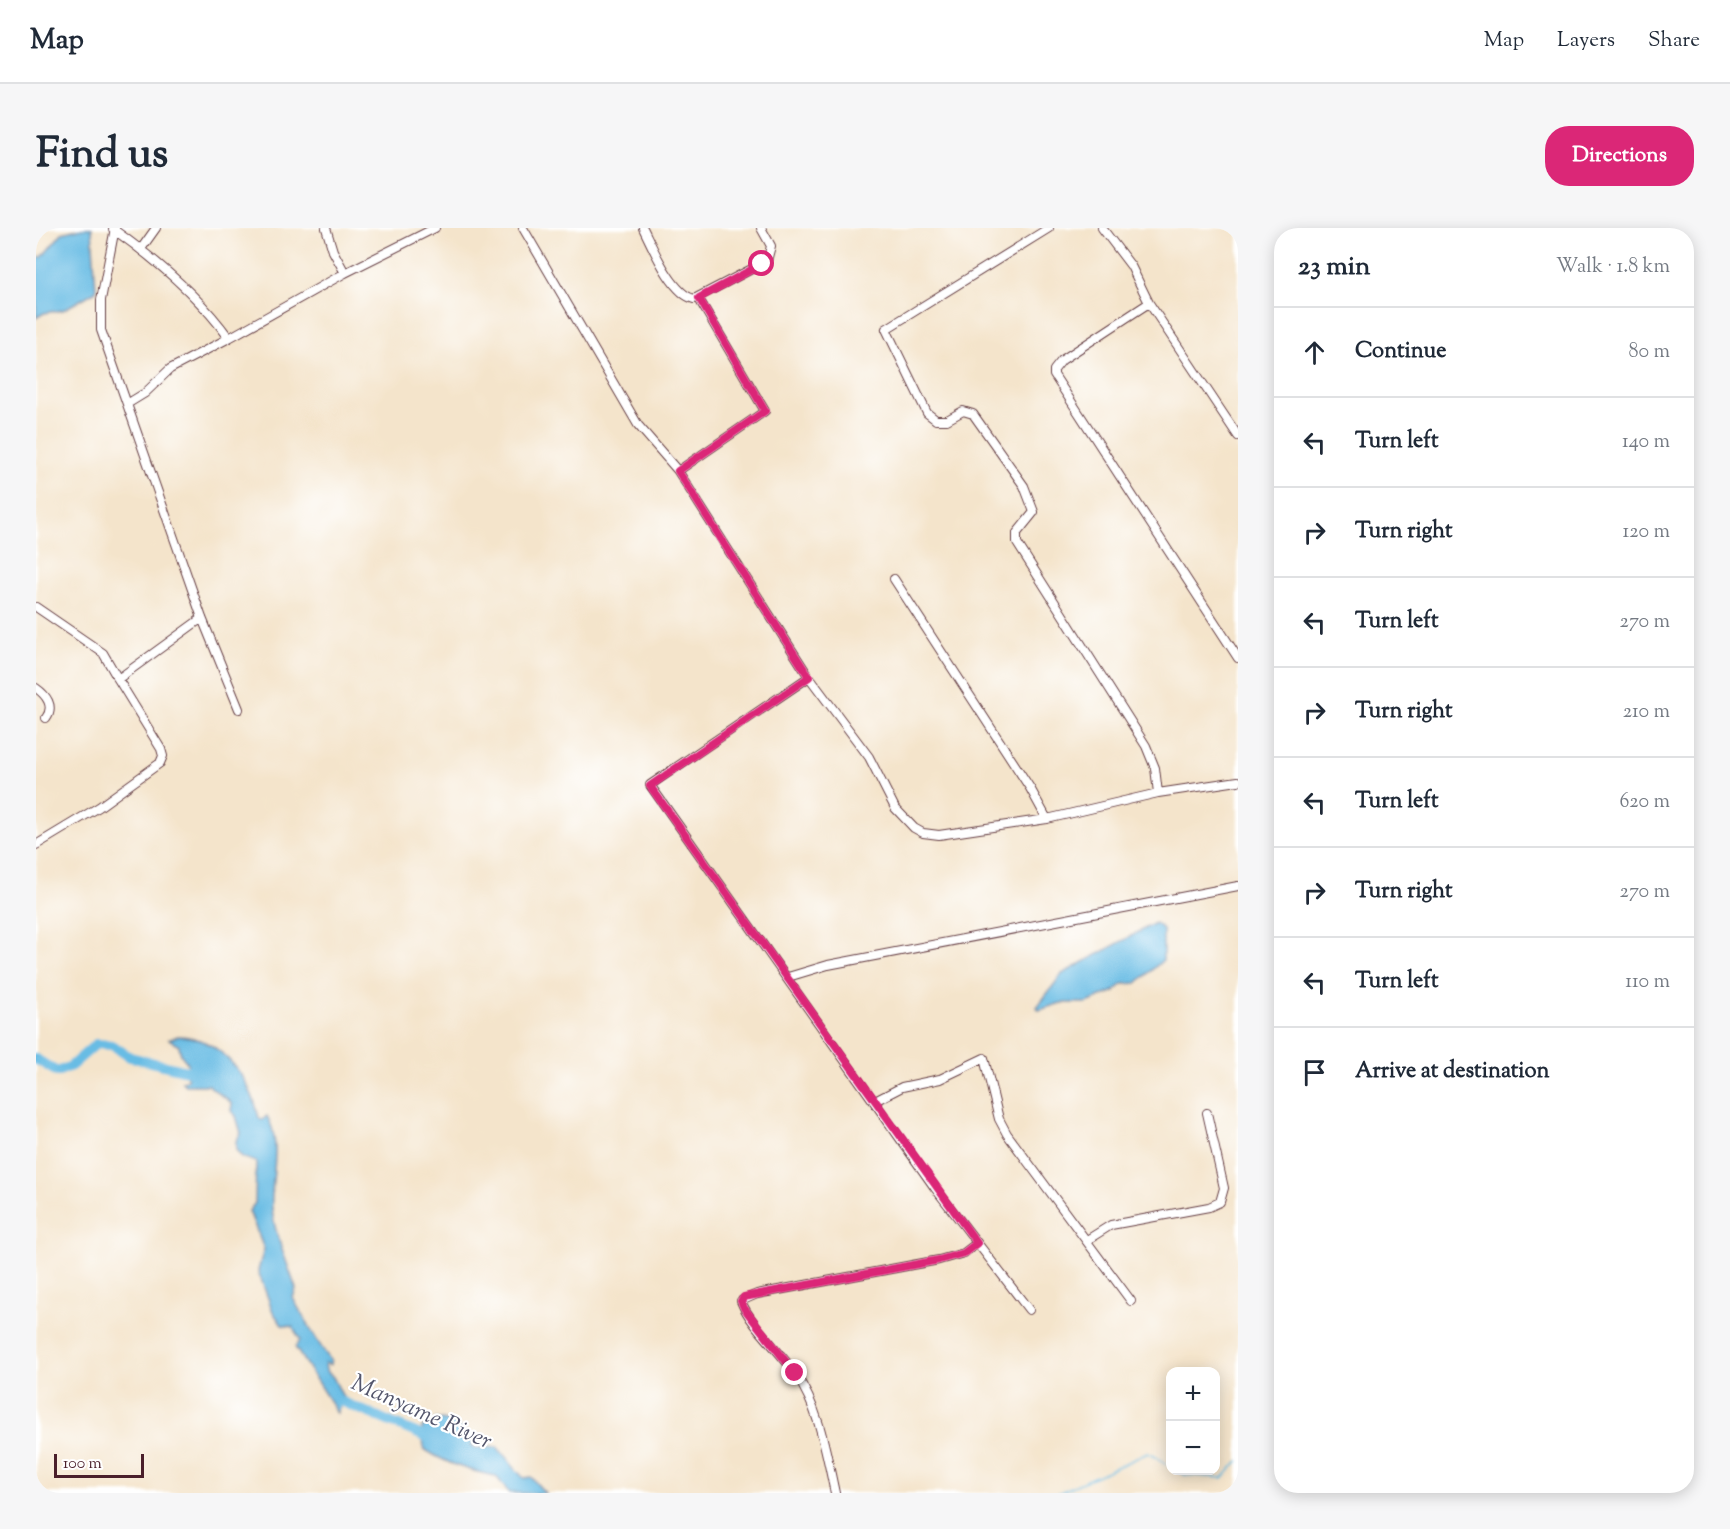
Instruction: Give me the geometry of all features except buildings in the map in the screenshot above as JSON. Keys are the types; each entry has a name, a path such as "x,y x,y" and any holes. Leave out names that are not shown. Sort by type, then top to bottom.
{"street":[{"path":"141,249 156,228"},
{"path":"326,228 333,251 345,273"},
{"path":"127,404 145,393 170,369 345,273 435,228"},
{"path":"523,228 638,425 678,471 809,677 869,757 895,808 914,828 939,835 1047,819 1158,793 1238,781"},
{"path":"643,228 679,291 688,298 699,298 770,258 771,246 761,228"},
{"path":"1049,228 886,329 927,413 936,420 947,420 963,411 973,414 1024,486 1034,512 1017,534 1017,543 1146,746 1155,768 1158,793"},
{"path":"1102,228 1140,280 1149,303 1238,436"},
{"path":"229,338 213,316 141,249 114,229 101,300 101,330 202,618 239,709"},
{"path":"678,471 765,411 699,298"},
{"path":"1149,303 1062,360 1054,370 1054,375 1238,658"},
{"path":"894,579 1030,788 1047,819"},
{"path":"36,607 103,653 161,749 162,760 99,807 36,845"},
{"path":"118,679 202,618"},
{"path":"809,677 650,786 977,1243 1029,1310"},
{"path":"36,688 48,700 50,714 46,718"},
{"path":"788,977 828,965 1238,886"},
{"path":"875,1101 902,1087 940,1079 984,1058 1002,1126 1131,1301"},
{"path":"1087,1240 1111,1225 1209,1207 1220,1202 1224,1188 1207,1113"},
{"path":"836,1493 821,1431 807,1394 795,1373 741,1301 757,1294 939,1260 964,1253 977,1243"}],"water":[{"path":"92,228 96,291 63,310 44,313 36,318 36,258 42,257 62,233"},
{"path":"1155,923 1163,929 1163,960 1137,983 1123,984 1115,991 1087,1003 1061,1003 1039,1010 1037,1007 1062,974"},
{"path":"178,1036 208,1043 232,1063 249,1089 259,1118 262,1120 267,1116 272,1127 275,1161 272,1208 275,1228 296,1289 293,1298 331,1361 330,1365 325,1363 326,1371 333,1377 343,1397 337,1413 295,1347 300,1340 293,1327 282,1325 273,1312 258,1271 264,1249 249,1211 255,1203 256,1162 242,1157 236,1150 236,1141 241,1133 236,1116 231,1111 232,1104 209,1085 185,1085 182,1082 188,1080 186,1074 190,1066 181,1055 179,1046 169,1039"},
{"path":"436,1419 452,1422 476,1438 471,1445 475,1448 497,1447 524,1478 531,1477 545,1493 509,1493 496,1476 458,1466 424,1449 422,1427"}],"waterway":[{"name":"Manyame River","path":"36,1059 57,1072 71,1066 96,1044 112,1045 130,1057 187,1071 198,1067"},
{"name":"Manyame River","path":"333,1393 338,1400 435,1441"},
{"path":"1058,1493 1148,1453 1166,1464"},
{"path":"1185,1475 1223,1478 1238,1461"}],"route":[{"path":"762,264 699,298 765,411 678,471 809,677 650,786 788,977 935,1188 977,1243 954,1257 744,1297 741,1301 744,1308 795,1373"}]}
